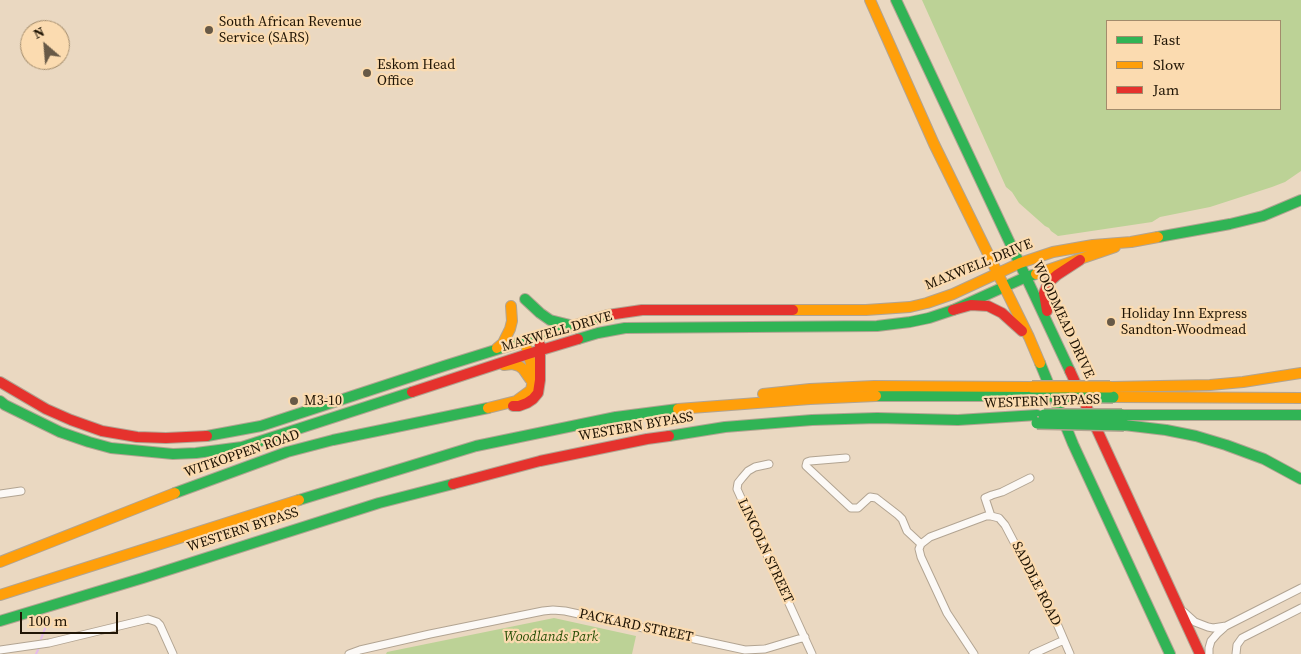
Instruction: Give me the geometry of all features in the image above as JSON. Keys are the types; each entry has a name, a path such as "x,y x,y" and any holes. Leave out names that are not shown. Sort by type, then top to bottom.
{"main road":[{"path":"870,0 934,144 1029,337 1073,444 1170,654"},
{"name":"WOODMEAD DRIVE","path":"896,0 1020,263 1200,654"},
{"name":"MAXWELL DRIVE","path":"0,382 39,406 102,431 146,438 202,437 261,426 607,315 642,310 866,310 904,307 927,303 953,294 1036,256 1093,245 1130,242 1246,221 1301,200"},
{"name":"MAXWELL DRIVE","path":"0,401 60,432 111,448 163,454 196,453 242,447 598,333 625,328 685,326 877,326 920,321 953,310 1026,277 1130,242"},
{"path":"1051,330 1044,300 1046,286 1053,278 1080,260"},
{"path":"524,299 550,320 572,326"},
{"path":"953,310 975,305 992,307 1005,315 1029,337"},
{"path":"494,351 503,343 510,329 512,321 511,306"},
{"name":"WITKOPPEN ROAD","path":"503,405 522,406 535,396 539,390 540,351 538,337"},
{"path":"524,341 534,381"},
{"path":"497,365 517,365 534,381"},
{"path":"1111,392 1243,382 1301,373"},
{"name":"WITKOPPEN ROAD","path":"0,562 203,482 287,452 333,440 516,401 531,390 534,381"},
{"name":"WESTERN BYPASS","path":"0,595 476,446 616,417 674,409 810,399 1032,391 1301,398"},
{"path":"331,403 335,418"},
{"name":"WESTERN BYPASS","path":"0,621 379,503 540,461 647,439 725,427 812,420 868,418 1123,420 1301,415"},
{"path":"1123,420 1226,444 1264,459 1301,479"}],"street":[{"path":"846,458 810,460 806,466 851,508 858,508 870,497 876,498 901,517 908,531 921,544"},
{"name":"LINCOLN STREET","path":"769,464 755,467 748,471 738,483 737,489 812,654"},
{"path":"994,517 985,498 1030,478"},
{"path":"0,494 21,491"},
{"path":"974,654 947,613 919,549 921,544 930,537 986,516 994,517"},
{"name":"SADDLE ROAD","path":"994,517 1002,520 1005,525 1058,626 1070,654"},
{"path":"1210,654 1211,641 1226,626 1301,588"},
{"path":"1177,604 1195,622 1214,628 1226,626"},
{"path":"1236,654 1237,645 1242,638 1301,608"},
{"name":"PACKARD STREET","path":"349,654 360,650 373,651 438,632 553,610 565,611 739,650 753,651 765,649 805,637"},
{"path":"0,650 49,643 148,619 160,625 173,654"},
{"path":"1033,654 1064,640"},
{"path":"725,654 726,646"}],"green space":[{"path":"922,0 1301,0 1301,171 1285,182 1210,207 1160,217 1152,222 1058,236 1019,203 1012,192 1006,187"},
{"name":"Woodlands Park","path":"554,618 636,636 632,654 386,654 387,652"}],"waterway":[{"path":"41,639 46,626"},
{"path":"36,654 38,650"}],"traffic: fast":[{"path":"896,0 1070,371"},
{"path":"1158,237 1263,216 1301,200"},
{"path":"578,339 625,328 877,326 910,322 953,310 1036,274"},
{"path":"525,299 550,320 570,325"},
{"path":"207,436 261,426 608,315"},
{"path":"1040,363 1073,444 1170,654"},
{"path":"0,401 60,432 89,442 111,448 173,454 242,447 412,392"},
{"path":"876,396 1032,396"},
{"path":"1032,396 1113,397"},
{"path":"175,493 287,452 333,440 488,408"},
{"path":"299,500 476,446 616,417 678,409"},
{"path":"669,436 725,427 812,420 877,418 958,420 1037,415"},
{"path":"1044,415 1122,415"},
{"path":"1122,415 1301,415"},
{"path":"1037,423 1124,425"},
{"path":"1124,425 1166,430 1226,445 1264,459 1301,479"},
{"path":"0,621 379,503 453,484"}],"traffic: slow":[{"path":"870,0 934,144 1040,363"},
{"path":"793,310 866,310 910,307 953,294 1020,263 1053,252 1158,237"},
{"path":"1036,274 1115,247"},
{"path":"497,348 503,343 510,329 512,321 511,306"},
{"path":"488,408 516,401 531,390 534,375 527,349"},
{"path":"504,365 512,364 519,366 534,381"},
{"path":"1110,387 1210,385 1301,373"},
{"path":"763,394 810,389 874,386 1032,387"},
{"path":"1032,387 1110,387"},
{"path":"678,409 876,396"},
{"path":"1113,397 1301,398"},
{"path":"0,562 175,493"},
{"path":"0,595 299,500"}],"traffic: jam":[{"path":"1047,311 1044,293 1048,283 1080,260"},
{"path":"953,310 971,305 988,306 1002,313 1022,331"},
{"path":"608,315 642,310 793,310"},
{"path":"412,392 578,339"},
{"path":"513,406 527,403 538,393 540,345"},
{"path":"1070,371 1200,654"},
{"path":"0,382 46,409 102,431 137,437 207,436"},
{"path":"453,484 540,461 669,436"}],"place":[{"name":"South African Revenue Service (SARS)","path":"209,30"},
{"name":"Eskom Head Office","path":"367,73"},
{"name":"Holiday Inn Express Sandton-Woodmead","path":"1111,322"},
{"name":"M3-10","path":"294,401"}]}
